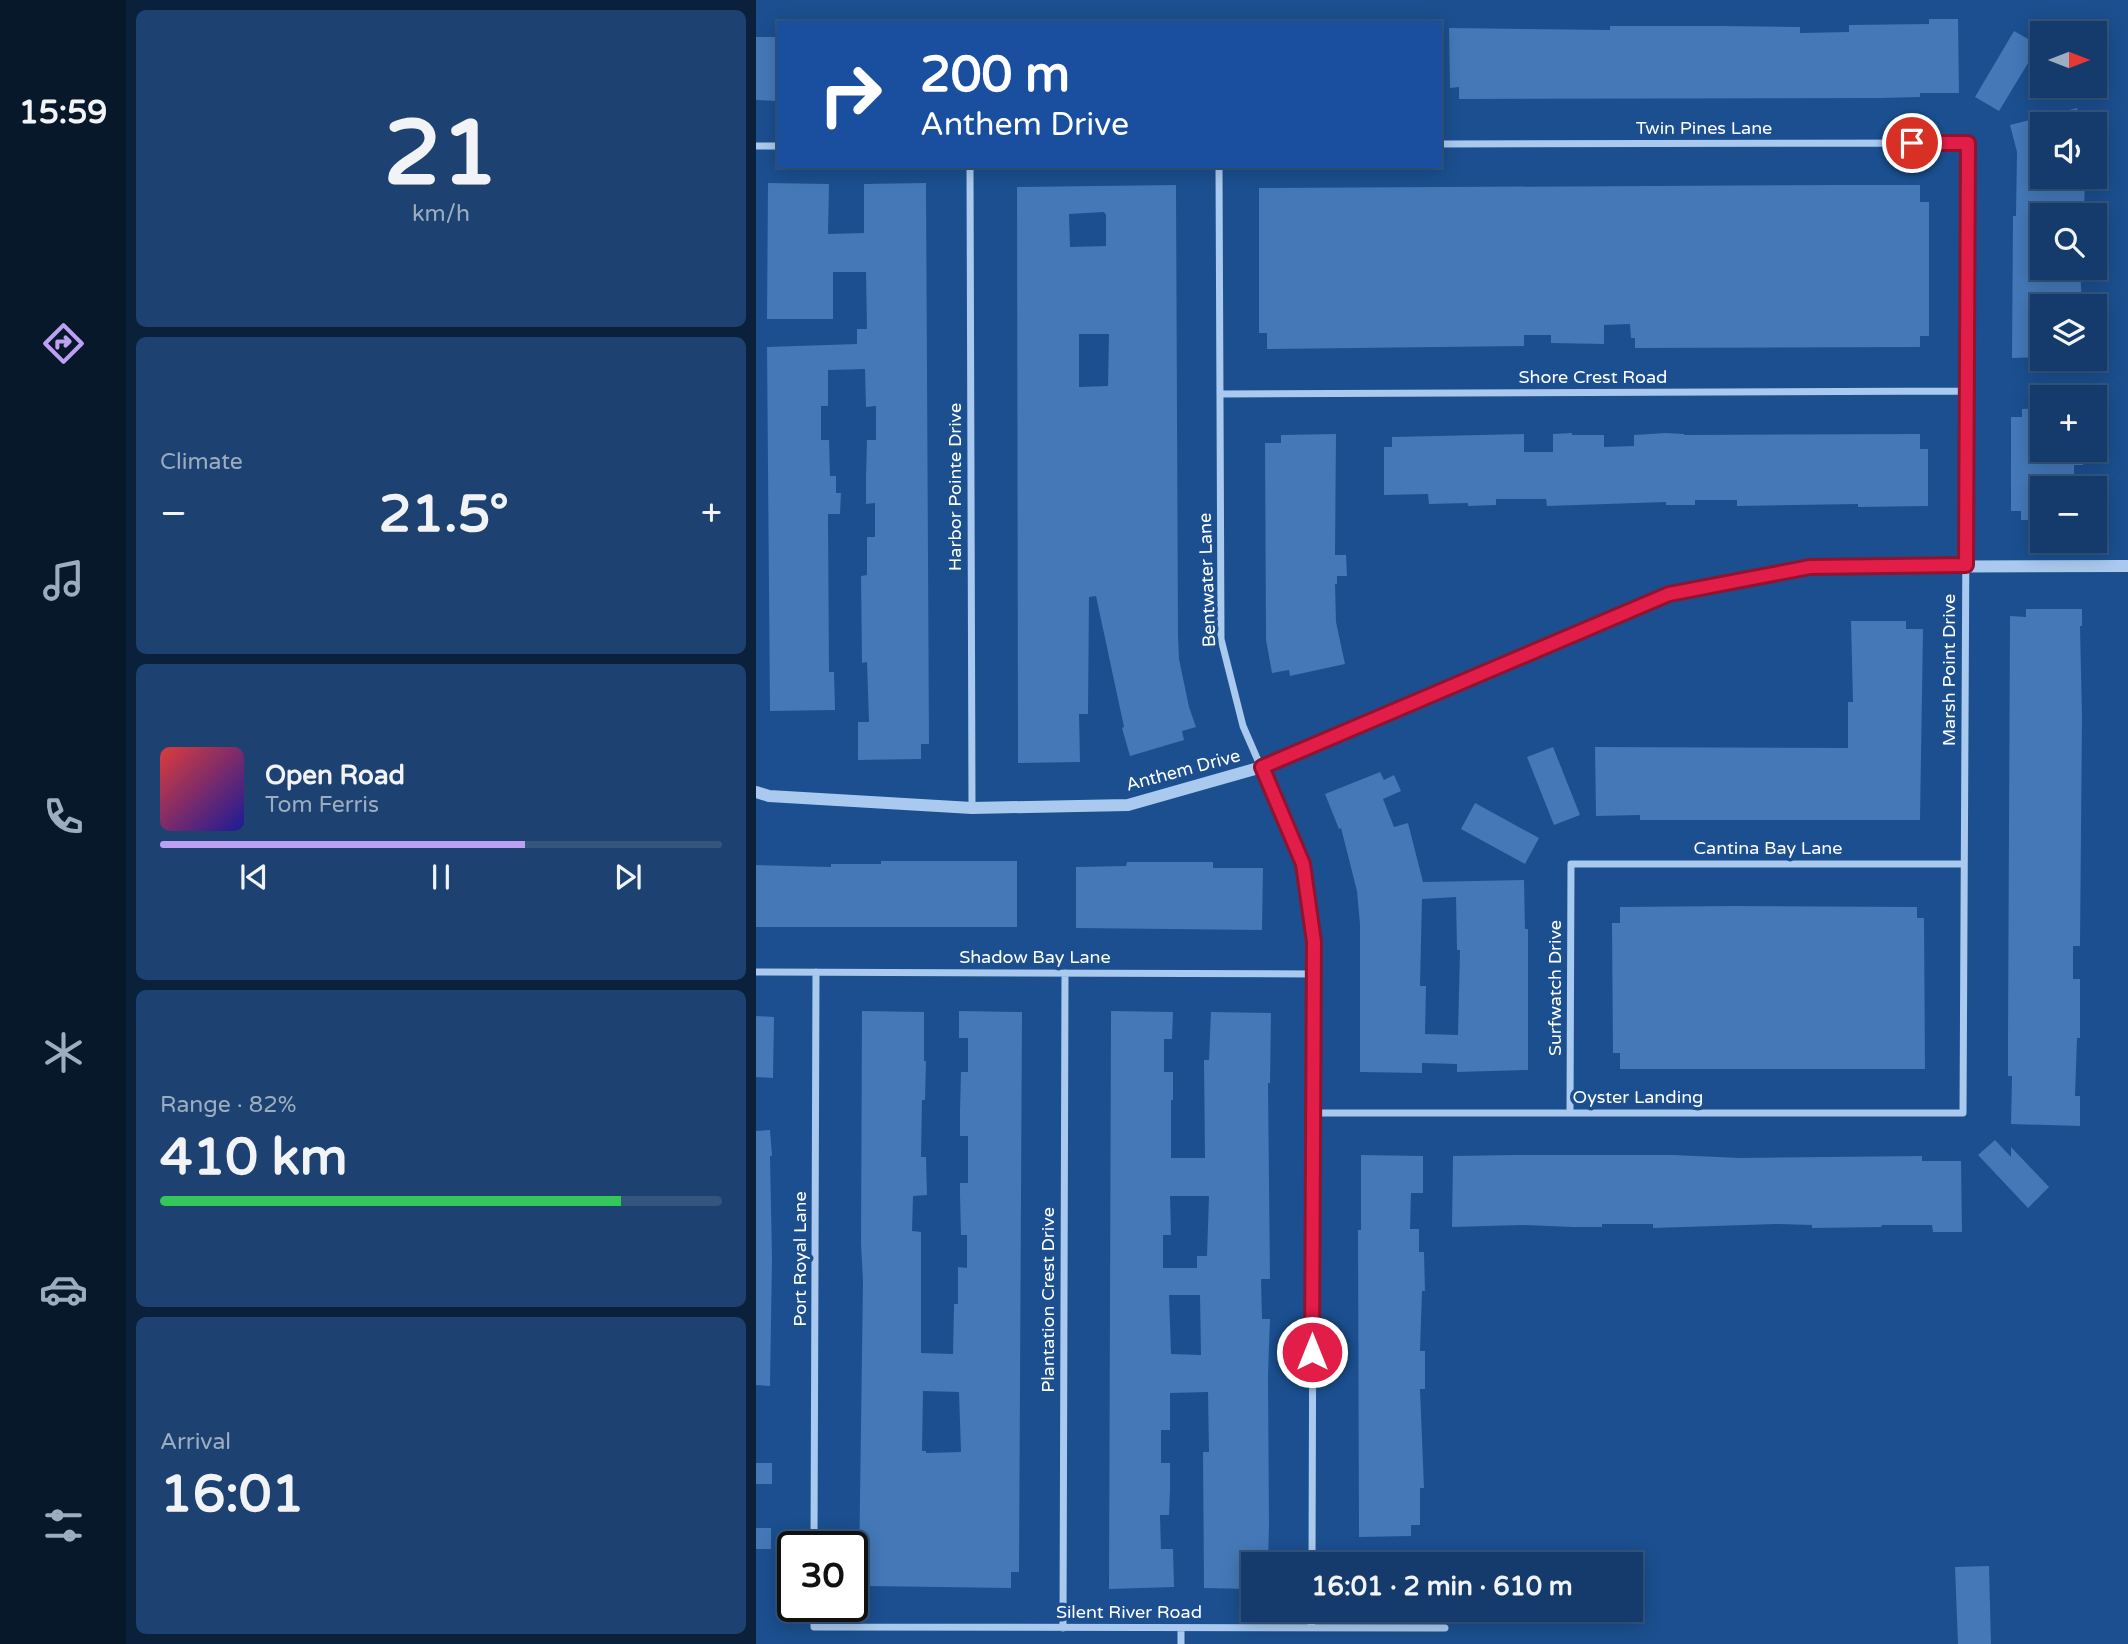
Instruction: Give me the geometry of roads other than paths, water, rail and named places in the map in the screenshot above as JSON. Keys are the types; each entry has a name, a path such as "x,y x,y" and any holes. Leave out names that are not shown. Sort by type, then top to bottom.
{"street":[{"name":"Twin Pines Lane","path":"1442,144 1968,143"},
{"name":"Marsh Point Drive","path":"1963,1113 1968,143"},
{"path":"756,146 777,146"},
{"name":"Harbor Pointe Drive","path":"970,168 972,808"},
{"name":"Bentwater Lane","path":"1219,168 1221,639 1243,726 1303,864 1314,942 1312,1552"},
{"name":"Shore Crest Road","path":"1220,394 1966,391"},
{"name":"Anthem Drive","path":"756,792 769,796 972,808 1128,805 1262,767 1669,594 1810,567 2128,565"},
{"name":"Cantina Bay Lane","path":"1572,864 1964,864"},
{"name":"Surfwatch Drive","path":"1570,1113 1572,864"},
{"name":"Shadow Bay Lane","path":"756,972 1314,974"},
{"name":"Port Royal Lane","path":"814,1531 817,972"},
{"name":"Plantation Crest Drive","path":"1063,1628 1065,973"},
{"name":"Oyster Landing","path":"1313,1113 1963,1113"},
{"name":"Silent River Road","path":"814,1622 814,1628 1445,1628"},
{"path":"1311,1622 1311,1628"},
{"path":"1181,1628 1181,1644"}]}
